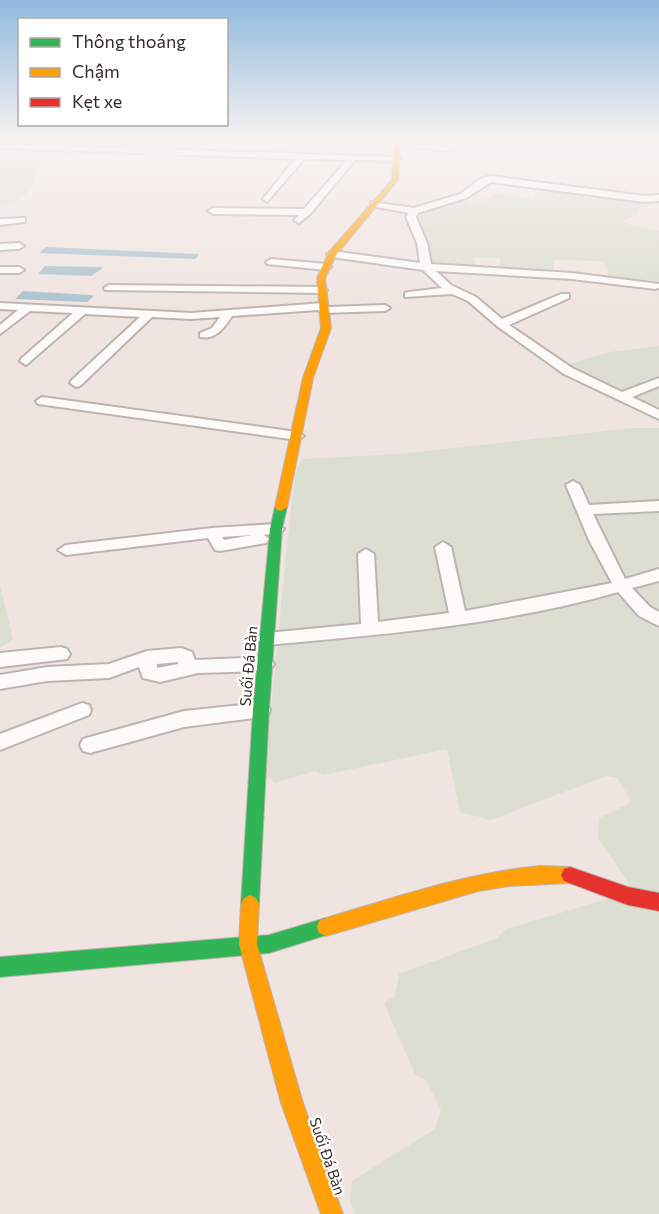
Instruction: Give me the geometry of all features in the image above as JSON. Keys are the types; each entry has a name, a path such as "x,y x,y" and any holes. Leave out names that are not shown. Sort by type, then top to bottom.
{"street":[{"path":"297,222 319,198"},
{"path":"329,260 380,198"},
{"path":"374,204 414,211 458,198"},
{"path":"638,198 659,198"},
{"path":"213,211 307,212"},
{"path":"414,211 411,217 422,243 426,267 447,287 472,299 501,324 568,371 659,415"},
{"path":"0,222 22,220"},
{"path":"0,247 19,246"},
{"path":"271,262 329,260 572,276 655,286"},
{"name":"Suối Đá Bàn","path":"329,260 321,278 326,328 308,378 276,533 261,710 248,944 292,1103 332,1214"},
{"path":"0,270 19,270"},
{"path":"109,288 322,290"},
{"path":"409,295 456,290"},
{"path":"501,324 565,296"},
{"path":"0,306 29,306 81,312 227,315 323,308 385,308"},
{"path":"0,331 29,306"},
{"path":"26,361 81,312"},
{"path":"76,383 149,314"},
{"path":"204,335 216,330 227,315"},
{"path":"621,397 659,382"},
{"path":"42,401 166,416 297,436"},
{"path":"573,486 607,564 622,586 647,614 659,620"},
{"path":"584,510 659,506"},
{"path":"66,550 212,533 220,546 276,533"},
{"path":"444,547 458,616"},
{"path":"366,555 370,630"},
{"path":"267,639 370,630 546,604 659,575"},
{"path":"0,660 61,654"},
{"path":"0,682 47,674 109,670 147,658 149,673 153,675 173,676 188,668 265,664"},
{"path":"0,742 82,710"},
{"path":"90,745 148,731 184,719 261,710"},
{"path":"0,967 279,941 503,876 548,873 574,875 628,896 659,902"}],"shaded area":[{"path":"0,198 21,198 10,203 0,205"},
{"path":"488,198 615,198 642,202 637,214 621,222 659,231 659,283 610,277 604,262 599,261 554,260 554,271 501,267 499,258 475,257 474,266 429,262 423,228 417,217 420,211 458,200 476,204"},
{"path":"659,346 659,412 568,367 569,364 610,352"},
{"path":"633,428 659,428 659,1214 356,1214 350,1202 352,1181 435,1129 441,1109 426,1080 415,1074 384,1003 395,996 399,974 497,938 506,929 634,891 598,838 599,818 628,804 630,799 617,778 606,776 491,820 460,812 447,749 324,775 315,771 275,783 263,772 296,471 302,459 399,454"},
{"path":"0,585 13,639 0,648"}],"water":[{"path":"46,247 199,255 195,259 39,253"},
{"path":"45,266 103,268 91,276 38,274"},
{"path":"23,291 94,296 87,302 15,299"}],"traffic: fast":[{"path":"250,904 261,710 276,529 281,507"},
{"path":"0,967 269,944 326,927"}],"traffic: slow":[{"path":"281,507 308,378 326,328 321,278 332,254 380,198"},
{"path":"326,927 447,890 478,883 540,875 570,875"},
{"path":"250,904 248,944 292,1103 332,1214"}],"traffic: jam":[{"path":"570,875 628,896 659,902"}]}
